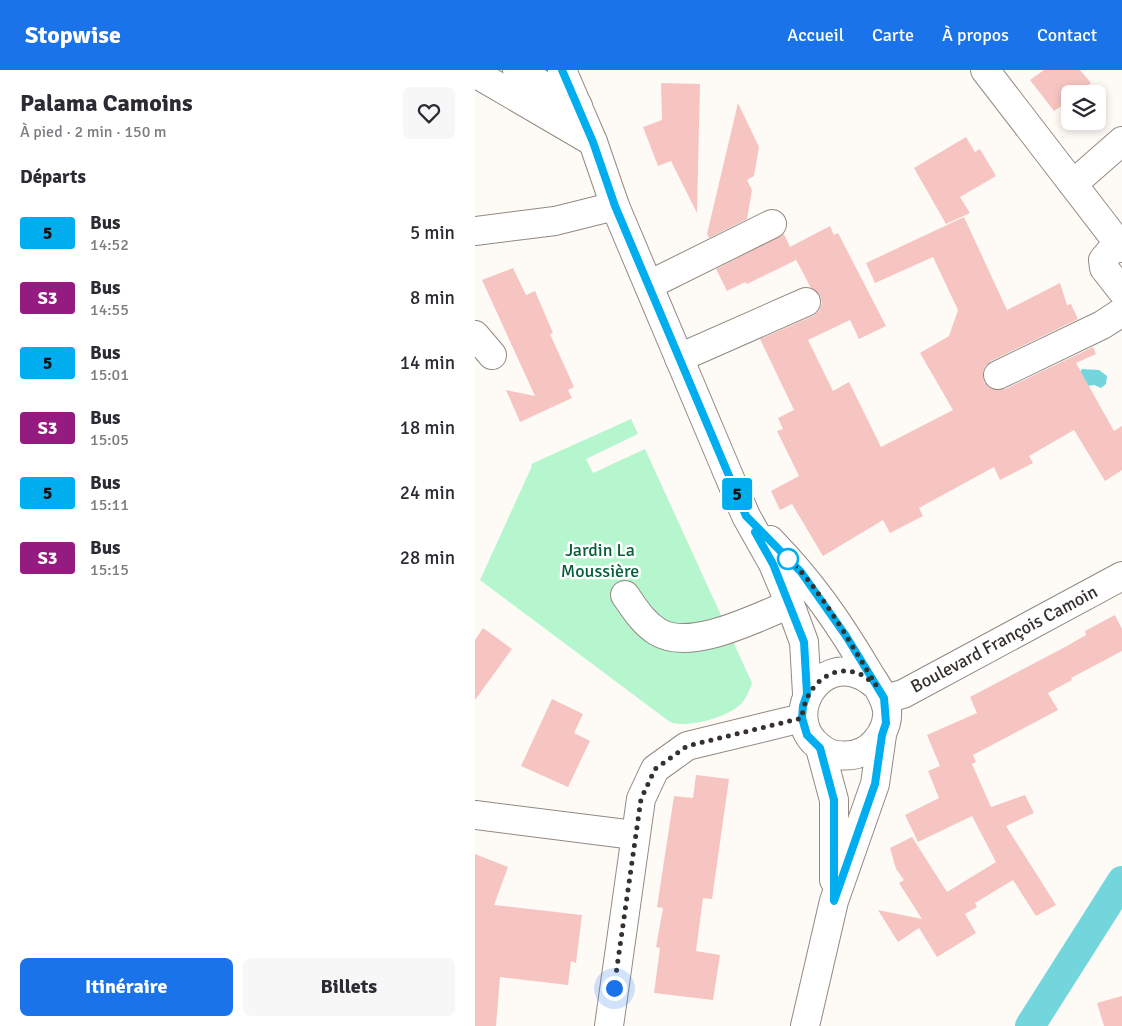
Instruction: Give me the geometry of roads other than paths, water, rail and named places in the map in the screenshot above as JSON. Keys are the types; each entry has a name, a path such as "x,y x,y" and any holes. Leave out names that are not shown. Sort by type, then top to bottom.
{"street":[{"path":"517,70 578,106"},
{"path":"562,70 593,142 615,206 746,516 773,564 791,604 804,642 807,735 820,748 832,755 847,756 861,754 873,746 882,735"},
{"path":"985,70 1120,245 1103,260 1104,268 1122,291"},
{"path":"475,74 593,142"},
{"path":"1073,184 1122,142"},
{"path":"475,231 555,221 615,206"},
{"path":"649,285 772,224"},
{"path":"679,358 806,302"},
{"path":"998,376 1102,325 1122,312"},
{"path":"746,516 801,572 846,636 880,692 886,723 882,735 875,784 834,901 805,1026"},
{"name":"Boulevard François Camoin","path":"880,692 903,694 1122,576"},
{"path":"625,595 643,620 660,634 701,638 791,604"},
{"path":"609,1026 634,835 641,799 655,769 687,746 805,706 821,679 839,672 859,674 880,692"},
{"path":"820,748 834,800 834,901"},
{"path":"475,814 634,835"}],"water":[{"path":"1082,369 1099,370 1107,376 1106,384 1101,388 1094,385 1088,386 1078,374"}],"waterway":[{"path":"1030,1026 1122,881"}],"park label":[{"name":"Jardin La Moussière","path":"600,560"}]}
